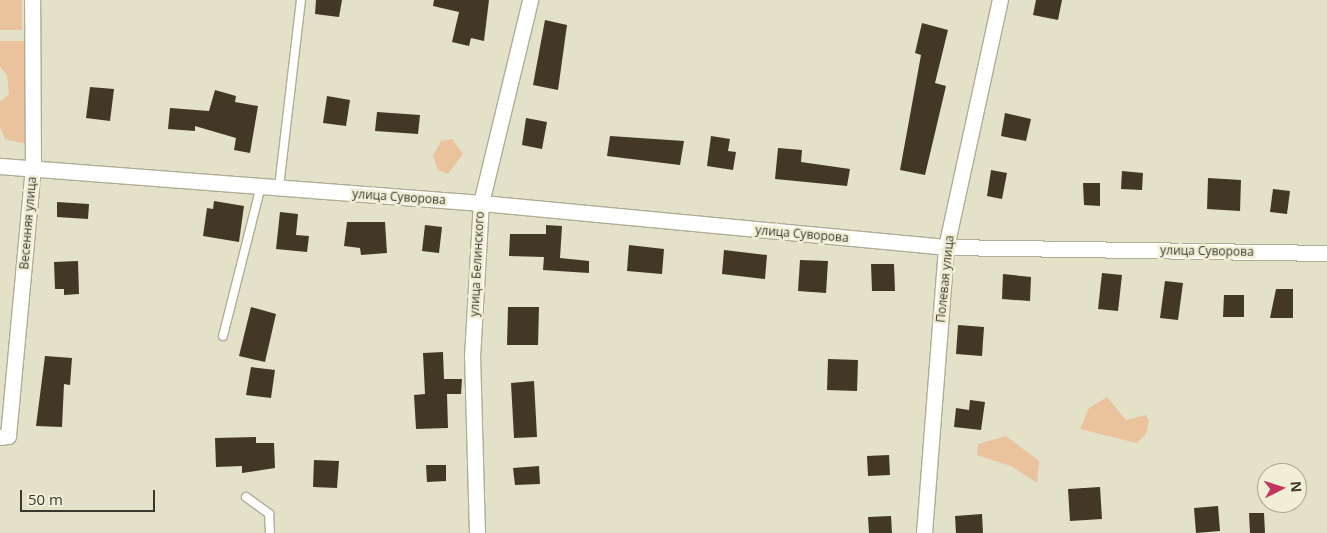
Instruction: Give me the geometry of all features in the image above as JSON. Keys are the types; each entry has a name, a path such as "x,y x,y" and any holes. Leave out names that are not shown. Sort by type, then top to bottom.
{"street":[{"name":"Весенняя улица","path":"0,437 8,436 32,169 32,0"},
{"name":"улица Белинского","path":"477,533 472,356 481,203 530,0"},
{"name":"Полевая улица","path":"924,533 946,247 1000,0"},
{"name":"улица Суворова","path":"0,166 481,203 946,247 1327,253"}],"lane":[{"path":"279,187 302,0"},
{"path":"223,336 261,186"},
{"path":"246,497 269,514 270,533"}],"shaded area":[{"path":"0,0 22,0 22,30 0,30"},
{"path":"0,41 25,41 26,144 5,139 0,126 0,102 9,94 7,75 0,67"},
{"path":"452,139 463,154 448,174 438,170 433,156 441,141"},
{"path":"1107,397 1126,420 1146,415 1149,421 1146,434 1137,443 1080,429 1089,408"},
{"path":"1006,436 1039,461 1037,483 1011,466 977,455 978,444"}],"building":[{"path":"316,0 342,0 339,17 315,14"},
{"path":"434,0 489,0 484,41 471,38 469,46 452,42 459,12 433,6"},
{"path":"1036,0 1062,0 1058,20 1033,15"},
{"path":"545,20 567,25 558,90 533,85"},
{"path":"922,23 948,30 935,83 946,86 925,175 900,170 921,55 915,53"},
{"path":"90,87 114,89 110,121 86,118"},
{"path":"215,90 236,96 235,102 258,106 250,153 234,150 236,138 195,126 195,131 168,129 170,108 209,111"},
{"path":"327,96 350,100 346,126 323,123"},
{"path":"377,112 420,115 418,134 375,131"},
{"path":"1005,113 1031,119 1026,141 1001,136"},
{"path":"526,118 547,122 542,149 522,145"},
{"path":"610,136 684,141 680,165 607,156"},
{"path":"711,136 730,139 728,151 736,152 733,170 707,166"},
{"path":"778,148 802,150 801,162 850,169 847,186 775,179"},
{"path":"991,170 1007,173 1002,199 987,196"},
{"path":"1122,171 1143,173 1142,190 1121,189"},
{"path":"1208,178 1241,180 1240,211 1207,209"},
{"path":"1083,183 1100,183 1100,206 1084,205"},
{"path":"1273,189 1290,191 1287,214 1270,212"},
{"path":"214,201 244,206 239,242 203,236 207,208 213,209"},
{"path":"57,202 89,204 88,219 57,217"},
{"path":"280,212 298,214 296,235 309,236 307,252 276,249"},
{"path":"347,222 385,222 387,253 361,255 360,248 344,246"},
{"path":"425,225 442,227 439,253 422,251"},
{"path":"546,225 562,226 560,258 589,261 589,273 543,270 544,257 509,256 510,234 546,234"},
{"path":"629,245 664,249 662,274 627,271"},
{"path":"724,250 767,255 765,279 722,274"},
{"path":"800,260 828,261 826,293 798,291"},
{"path":"78,261 79,294 64,295 64,289 55,289 54,262"},
{"path":"871,264 894,264 895,291 872,291"},
{"path":"1102,273 1122,275 1118,311 1098,309"},
{"path":"1003,274 1031,277 1030,301 1002,299"},
{"path":"1165,281 1183,283 1178,320 1160,318"},
{"path":"1276,289 1293,289 1293,318 1270,318"},
{"path":"1224,295 1244,295 1244,317 1223,317"},
{"path":"251,307 276,314 265,362 239,356"},
{"path":"508,307 539,307 538,345 507,345"},
{"path":"958,325 984,327 982,356 956,354"},
{"path":"443,352 444,379 462,379 461,394 447,394 448,428 416,429 414,395 425,394 423,353"},
{"path":"45,356 72,358 70,385 64,384 62,427 36,426"},
{"path":"828,359 858,360 857,391 827,390"},
{"path":"251,367 275,370 271,398 246,395"},
{"path":"534,381 537,437 514,438 511,383"},
{"path":"970,400 985,402 981,430 954,427 956,408 969,410"},
{"path":"256,437 256,443 274,443 275,468 242,473 242,466 216,467 215,438"},
{"path":"889,455 890,475 868,476 867,456"},
{"path":"314,460 339,461 337,488 313,487"},
{"path":"426,465 446,465 446,481 427,482"},
{"path":"539,466 540,484 515,485 513,468"},
{"path":"1100,487 1102,519 1070,521 1068,489"},
{"path":"1218,506 1220,531 1196,533 1194,508"},
{"path":"1249,513 1264,513 1265,533 1250,533"},
{"path":"982,514 983,533 956,533 955,516"},
{"path":"891,516 892,533 869,533 868,517"}]}
